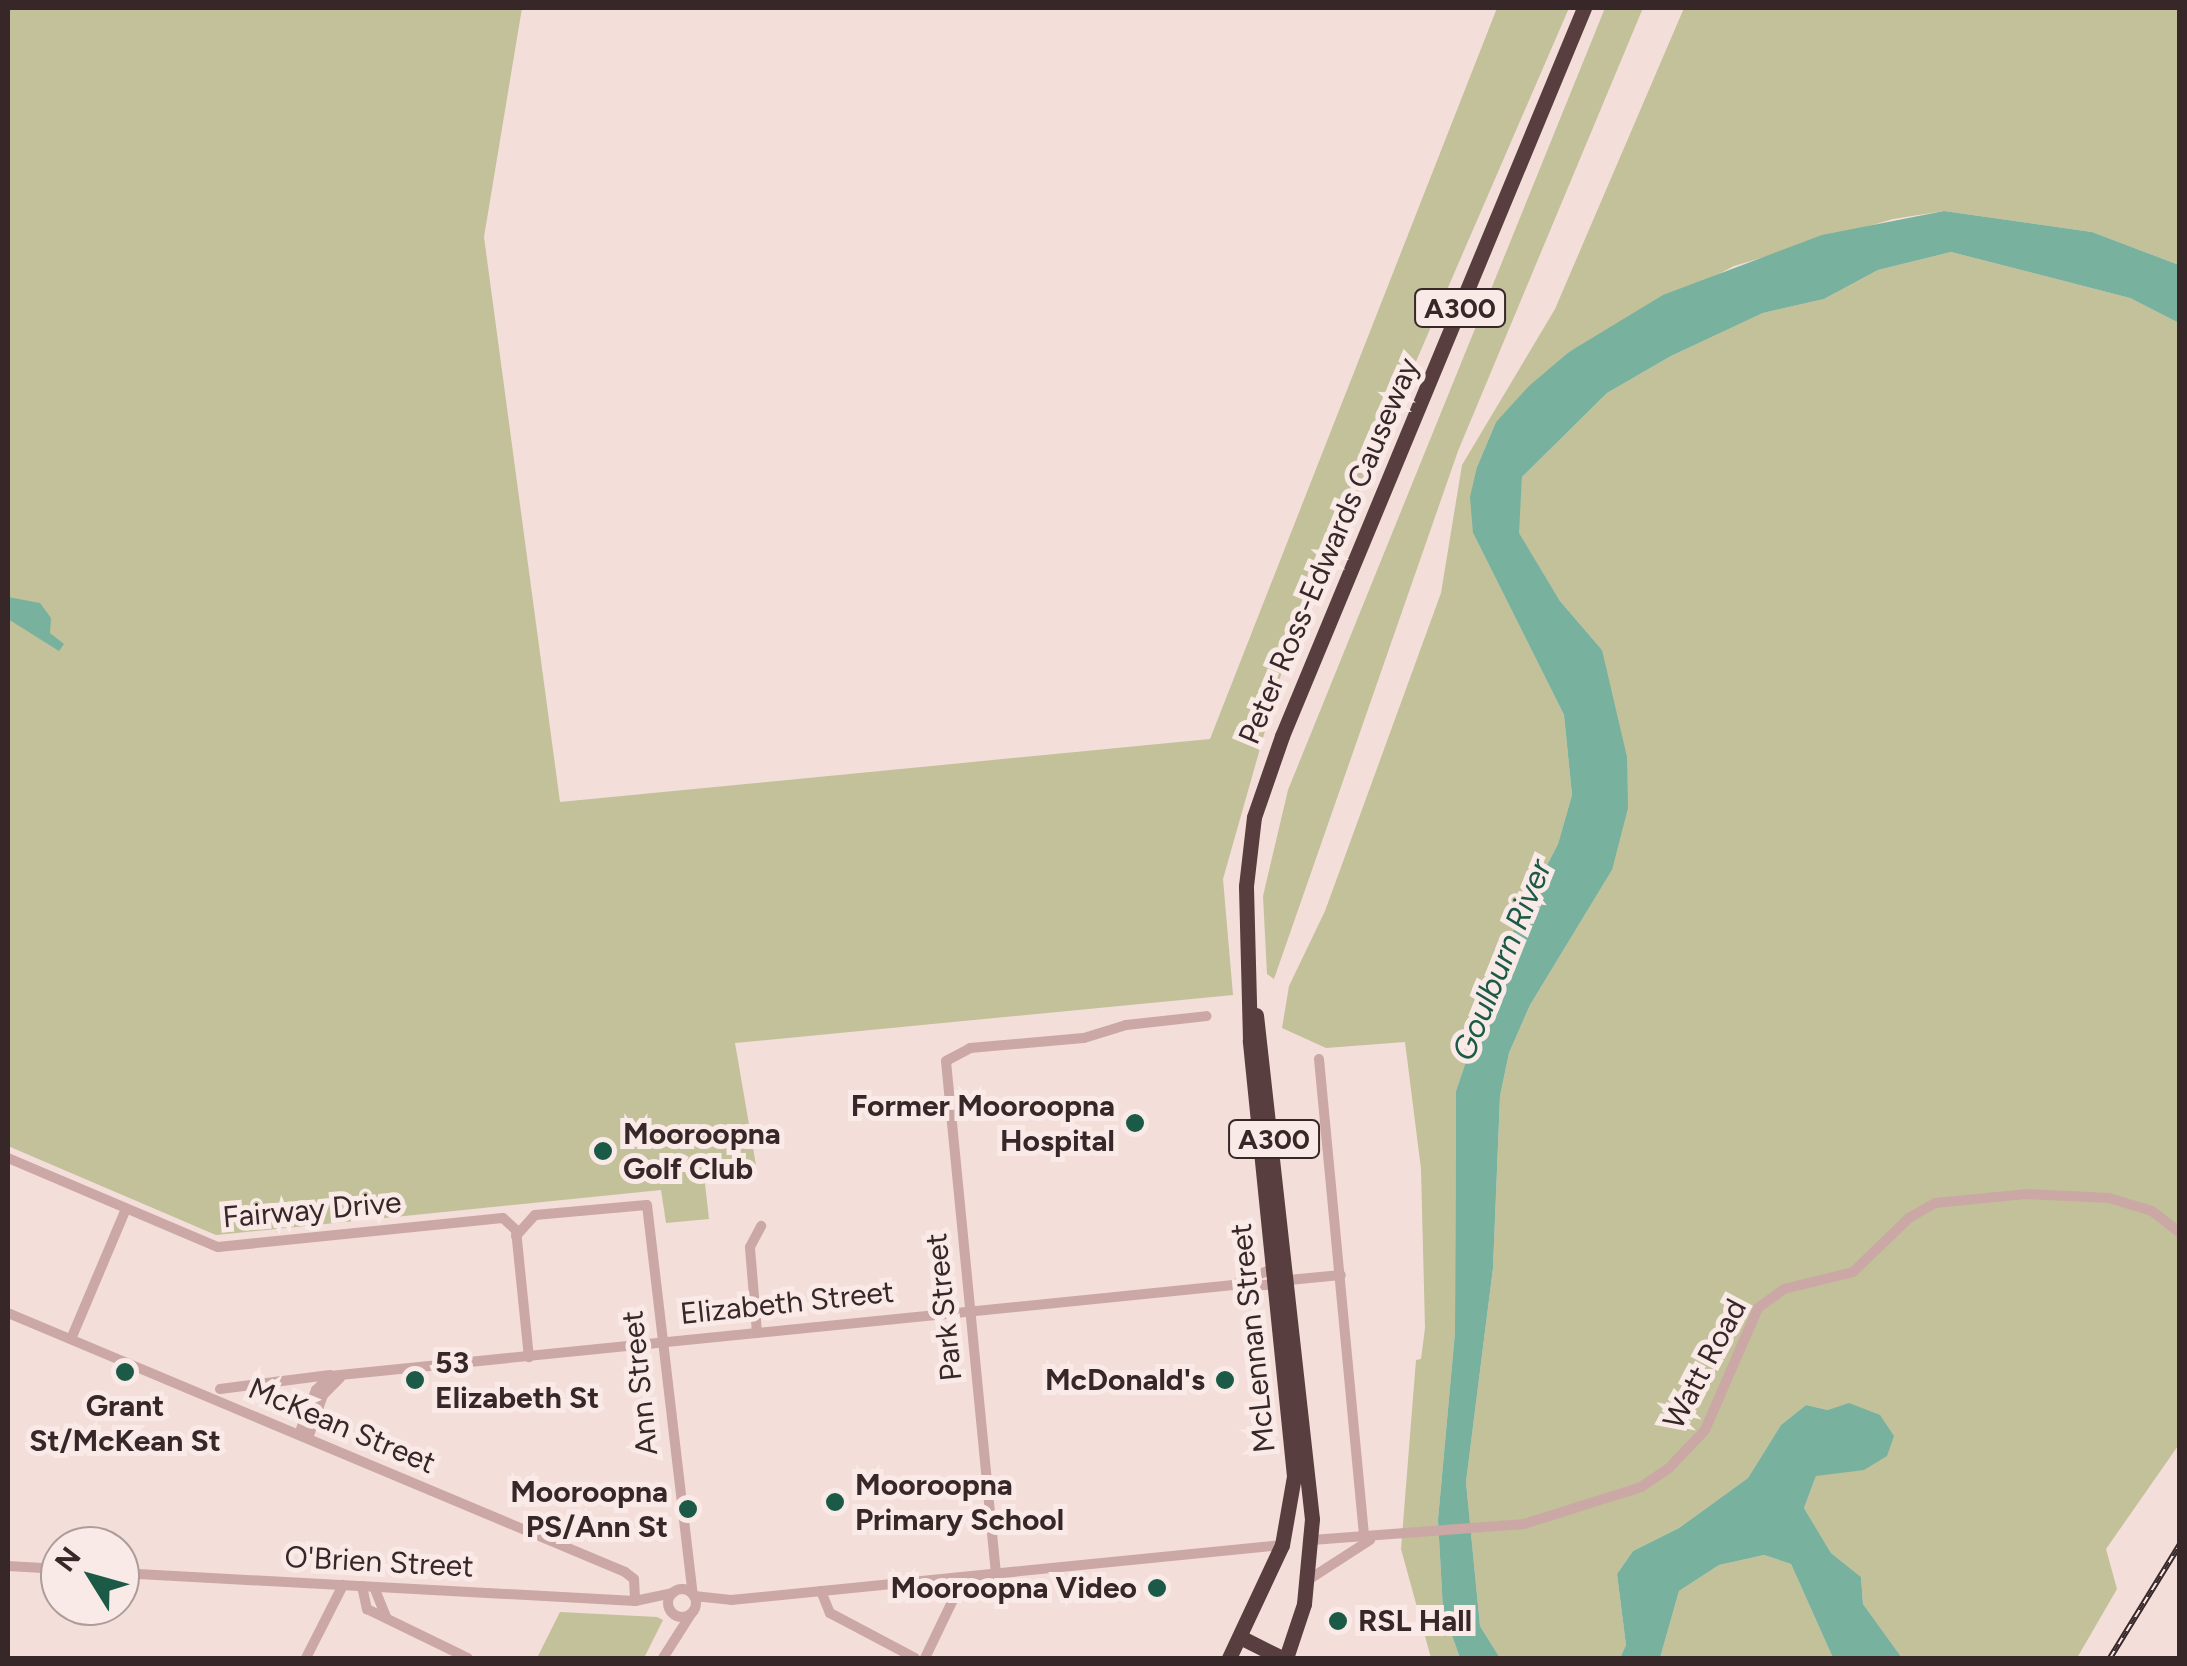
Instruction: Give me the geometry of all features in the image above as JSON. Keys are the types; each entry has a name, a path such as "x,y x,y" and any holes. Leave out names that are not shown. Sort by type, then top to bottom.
{"highway":[{"name":"Peter Ross-Edwards Causeway","path":"1248,961 1245,916 1254,817 1282,736 1583,11"},
{"name":"McLennan Street","path":"1248,961 1252,999 1250,1040 1273,1263 1282,1282 1312,1540 1308,1580 1284,1658"},
{"name":"McLennan Street","path":"1229,1658 1282,1545 1294,1476 1262,1036 1252,999"},
{"path":"1282,1545 1312,1540"},
{"path":"1240,1637 1284,1658"}],"street":[{"name":"Park Street","path":"996,1574 944,1069 951,1054 967,1048 1104,1035 1124,1025 1207,1016"},
{"path":"1319,1059 1364,1536"},
{"name":"Fairway Drive","path":"8,1158 220,1247 501,1218 516,1232"},
{"name":"Watt Road","path":"1312,1540 1404,1538 1524,1524 1609,1500 1669,1468 1714,1416 1758,1308 1784,1290 1852,1272 1909,1218 1935,1203 2026,1194 2109,1198 2152,1211 2180,1234"},
{"name":"Ann Street","path":"516,1232 535,1215 647,1205 684,1555 693,1595 691,1613"},
{"path":"71,1339 126,1209"},
{"path":"757,1332 750,1247 761,1226"},
{"path":"516,1232 529,1357"},
{"name":"Elizabeth Street","path":"1233,1285 1266,1276 1273,1263"},
{"name":"Elizabeth Street","path":"220,1388 1340,1275"},
{"name":"McKean Street","path":"8,1312 625,1572 634,1580 634,1602"},
{"path":"303,1436 321,1382 346,1376"},
{"path":"1308,1580 1380,1536"},
{"path":"666,1653 691,1613 731,1600 1282,1545"},
{"name":"Ann Street","path":"672,1613 684,1555"},
{"path":"8,1566 40,1568"},
{"name":"O'Brien Street","path":"140,1573 634,1602 672,1613 691,1613"},
{"path":"925,1658 964,1577"},
{"path":"306,1658 342,1585"},
{"path":"368,1586 387,1617 468,1658"},
{"path":"821,1591 830,1613 915,1658"},
{"name":"O'Brien Street","path":"634,1602 674,1592 693,1595"},
{"path":"693,1595 731,1600"},
{"path":"666,1653 672,1613"}],"shaded area":[{"name":"Mooroopna Golf Club","path":"8,8 522,8 484,237 560,802 1210,739 1497,8 1569,8 1282,671 1223,879 1233,995 735,1043 757,1171 704,1175 709,1219 666,1223 661,1190 216,1235 8,1146"},
{"path":"1605,8 1643,8 1458,451 1274,979 1267,974 1263,896 1288,790"},
{"path":"1684,8 2179,8 2179,265 2092,232 1944,211 1893,219 1734,266 1569,352 1496,422 1477,467 1473,533 1564,715 1572,795 1558,844 1504,949 1456,1091 1455,1332 1438,1520 1443,1610 1460,1658 1431,1658 1401,1549 1416,1360 1421,1359 1425,1328 1421,1169 1405,1042 1326,1048 1282,1028 1289,986 1325,911 1441,593 1462,465 1555,309"},
{"path":"1951,252 2130,298 2179,323 2180,1443 2106,1549 2117,1589 2077,1658 1902,1658 1863,1604 1861,1577 1831,1553 1804,1508 1816,1476 1849,1467 1828,1410 1806,1405 1781,1425 1748,1478 1679,1528 1633,1551 1617,1574 1626,1645 1620,1658 1500,1658 1480,1626 1466,1482 1493,1268 1500,1096 1509,1053 1530,1005 1612,870 1602,650 1560,601 1518,532 1522,477 1607,393 1671,356 1763,313 1824,299 1878,270"},
{"path":"1764,1555 1791,1564 1833,1658 1660,1658 1679,1591 1719,1565"},
{"path":"560,1612 663,1620 644,1658 537,1658"}],"water":[{"name":"Goulburn River","path":"1944,211 2092,232 2179,265 2179,323 2130,298 1951,252 1878,270 1824,299 1763,313 1671,356 1607,393 1522,477 1519,533 1560,601 1602,650 1627,757 1628,808 1612,870 1530,1005 1509,1053 1500,1096 1493,1268 1466,1482 1480,1626 1500,1658 1460,1658 1443,1610 1438,1520 1455,1332 1456,1091 1504,949 1558,844 1572,795 1564,715 1473,533 1470,497 1477,467 1496,422 1529,386 1569,352 1663,295 1822,235"},
{"path":"8,597 40,603 51,618 50,633 64,644 59,651 8,619"},
{"path":"1849,1403 1880,1415 1894,1436 1887,1456 1864,1470 1816,1476 1804,1508 1831,1553 1861,1577 1863,1604 1902,1658 1833,1658 1791,1564 1764,1555 1719,1565 1679,1591 1660,1658 1620,1658 1626,1645 1617,1574 1633,1551 1679,1528 1748,1478 1781,1425 1806,1405 1828,1410"}],"railway":[{"path":"2110,1658 2180,1544"}],"place":[{"name":"Former Mooroopna Hospital","path":"1135,1123"},
{"name":"Mooroopna Golf Club","path":"603,1151"},
{"name":"Grant St/McKean St","path":"125,1372"},
{"name":"53 Elizabeth St","path":"415,1380"},
{"name":"McDonald's","path":"1225,1380"},
{"name":"Mooroopna Primary School","path":"835,1502"},
{"name":"Mooroopna PS/Ann St","path":"688,1509"},
{"name":"Mooroopna Video","path":"1157,1588"},
{"name":"RSL Hall","path":"1338,1621"}]}
